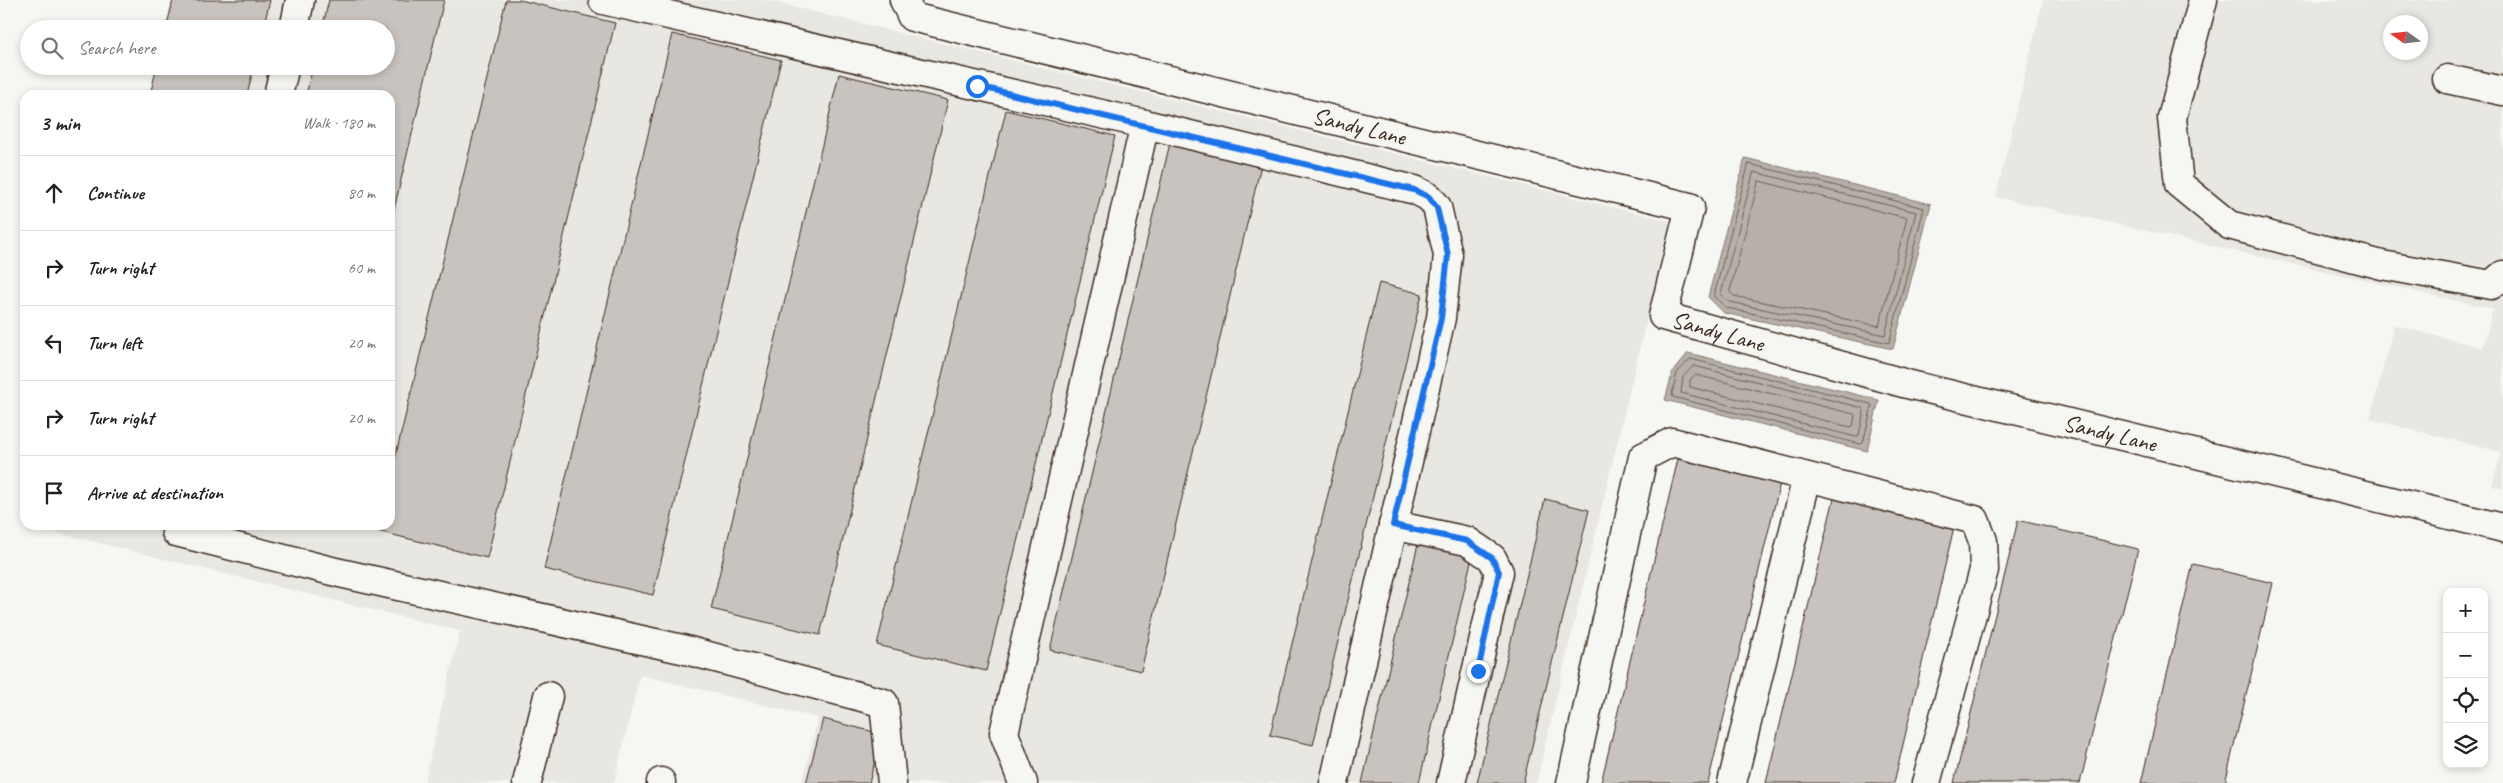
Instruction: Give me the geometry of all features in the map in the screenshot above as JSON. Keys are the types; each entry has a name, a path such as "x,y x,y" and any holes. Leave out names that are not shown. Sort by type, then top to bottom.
{"street":[{"path":"296,20 300,0"},
{"path":"603,0 1144,124 1414,190 1429,197 1437,208 1448,255 1441,318 1334,783"},
{"name":"Sandy Lane","path":"904,0 912,17 1690,207 1663,316 1906,384 2503,528"},
{"path":"2203,0 2172,118 2180,184 2229,225 2382,265 2491,285 2503,275"},
{"path":"279,90 283,75"},
{"path":"2447,79 2503,91"},
{"path":"1023,783 1004,733 1144,124"},
{"path":"1571,783 1643,457 1672,442 1975,520 1983,541 1984,570 1926,783"},
{"path":"1732,783 1807,477"},
{"path":"1393,525 1467,541 1492,558 1499,572 1451,783"},
{"path":"176,530 176,532 340,573 682,649 884,703 892,783"},
{"path":"526,783 548,696"}],"shaded area":[{"path":"178,0 765,0 1670,221 1536,783 802,783 818,718 640,675 614,783 424,783 460,631 50,531 395,530 395,90 156,90 160,75 395,75 395,20 173,20"},
{"path":"2043,0 2503,0 2503,489 2492,486 2501,452 2370,419 2394,325 2483,348 2493,309 1996,197"}],"water":[{"path":"1745,158 1931,204 1893,349 1724,313 1708,297"},
{"path":"1688,353 1879,400 1867,451 1665,400 1673,371"}],"building":[{"path":"173,0 270,0 265,20 168,20"},
{"path":"329,0 444,0 395,205 395,90 307,90 311,75 395,75 395,20 324,20"},
{"path":"506,0 520,0 615,23 487,558 377,531 395,530 395,458"},
{"path":"672,34 781,60 653,595 544,569"},
{"path":"839,74 948,100 820,635 711,609"},
{"path":"155,75 252,75 248,90 151,90"},
{"path":"1006,110 1115,136 986,671 877,645"},
{"path":"1170,143 1261,165 1141,671 1050,650"},
{"path":"1379,283 1422,294 1313,745 1270,735"},
{"path":"1678,459 1780,483 1708,783 1601,783"},
{"path":"1835,494 1954,527 1894,783 1766,783"},
{"path":"1545,499 1589,510 1523,783 1477,783"},
{"path":"2018,520 2138,549 2080,783 1954,783"},
{"path":"1418,544 1472,557 1419,783 1362,783"},
{"path":"2193,564 2273,583 2225,783 2141,783"},
{"path":"823,719 882,734 869,783 806,783"}],"route":[{"path":"977,86 1144,124 1414,190 1429,197 1437,208 1448,255 1441,318 1393,525 1467,541 1492,558 1499,572 1478,671"}]}
